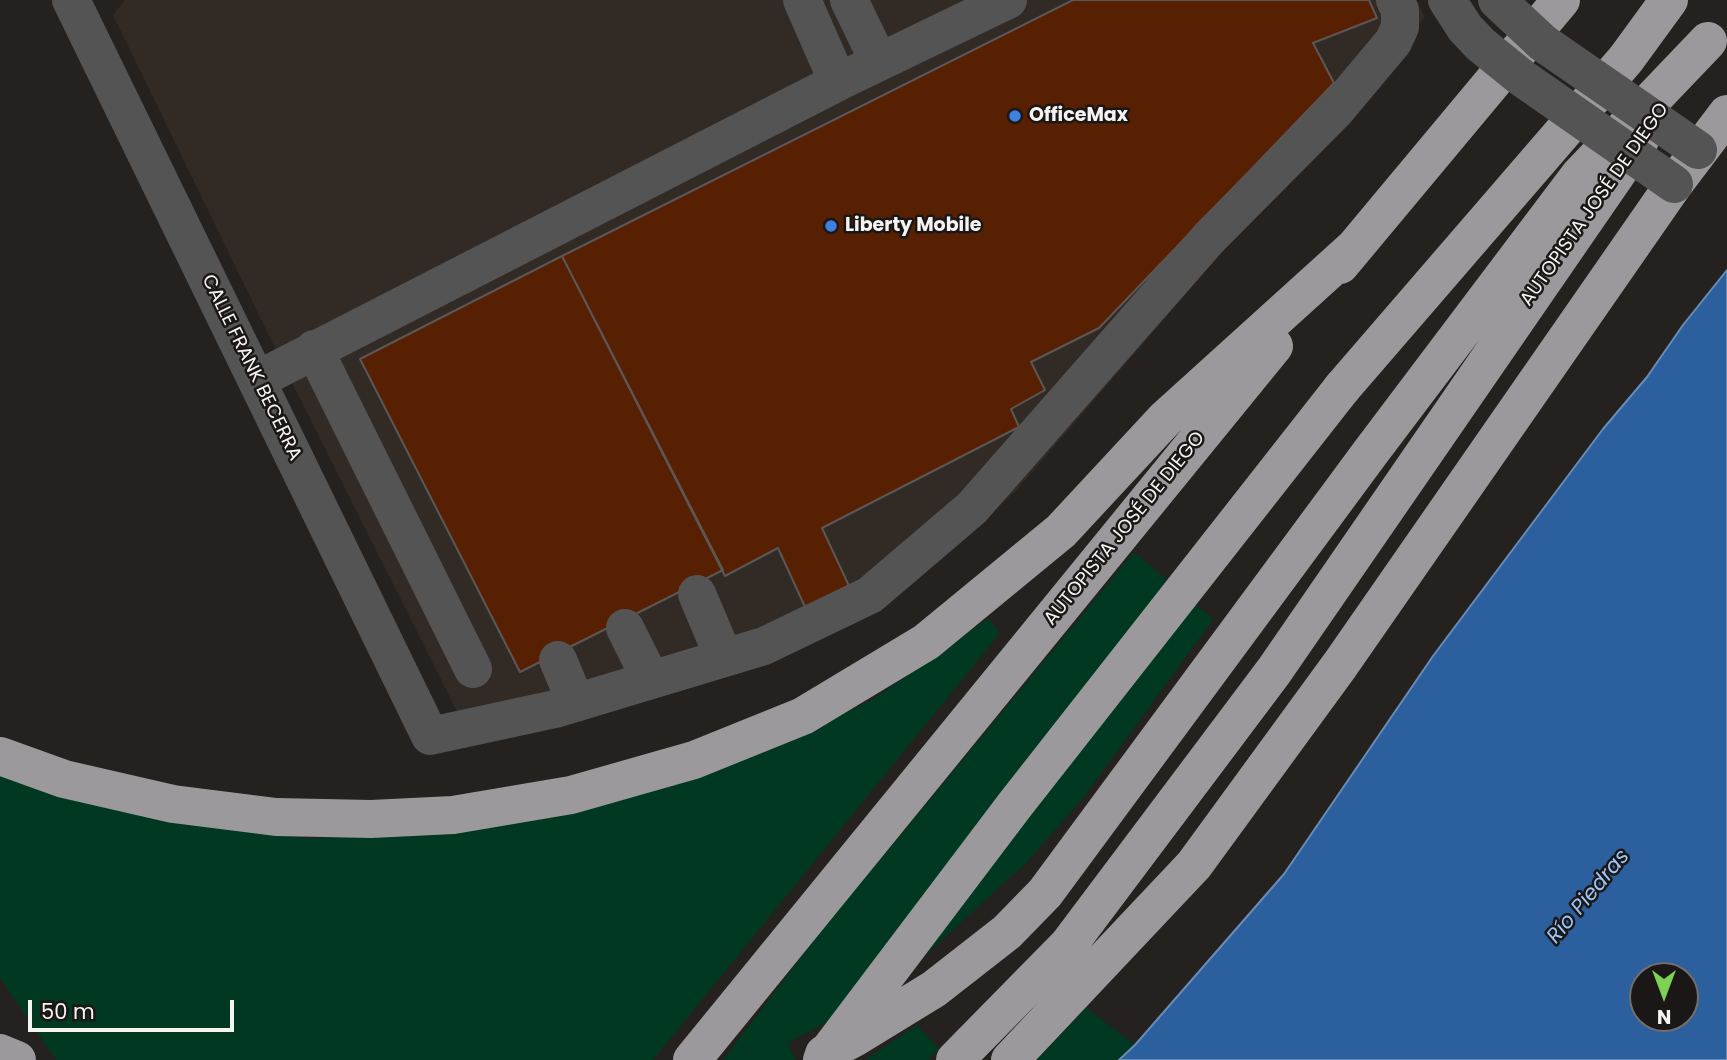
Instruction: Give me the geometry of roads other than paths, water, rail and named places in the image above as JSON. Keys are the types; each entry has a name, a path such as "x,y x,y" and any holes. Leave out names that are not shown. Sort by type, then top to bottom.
{"highway":[{"name":"AUTOPISTA JOSÉ DE DIEGO","path":"692,1060 1356,246 1561,0"},
{"path":"822,1060 1014,806 1342,388 1626,59 1669,0"},
{"path":"812,1060 854,1038 944,981 1007,932 1045,893 1370,453 1579,176 1718,28"},
{"name":"AUTOPISTA JOSÉ DE DIEGO","path":"955,1060 1069,944 1274,671 1718,28"},
{"path":"1010,1060 1194,865 1340,665 1674,184 1727,114"},
{"path":"0,756 64,779 173,804 276,817 371,819 453,815 571,794 694,760 803,716 926,642 1061,531 1166,418 1356,246"},
{"path":"0,1052 6,1060"},
{"path":"0,1052 17,1060"}],"street":[{"name":"CALLE FRANK BECERRA","path":"71,0 430,736 576,703"},
{"path":"802,0 838,82"},
{"path":"849,0 879,62"},
{"path":"257,380 838,82 1009,0"},
{"path":"558,660 576,703 764,646 870,595 972,508 1209,238 1336,110 1393,42 1400,26 1400,10 1395,0"},
{"path":"1447,0 1465,28 1480,44 1522,78 1674,184"},
{"path":"1497,0 1544,43 1698,150"},
{"path":"314,349 473,669"},
{"path":"697,594 724,658"},
{"path":"625,628 651,680"}],"water":[{"name":"Río Piedras","path":"1727,270 1727,1060 1119,1060 1284,874 1433,656 1603,429 1647,377 1683,325"}],"place":[{"name":"OfficeMax","path":"1015,116"},
{"name":"Liberty Mobile","path":"831,226"}]}
